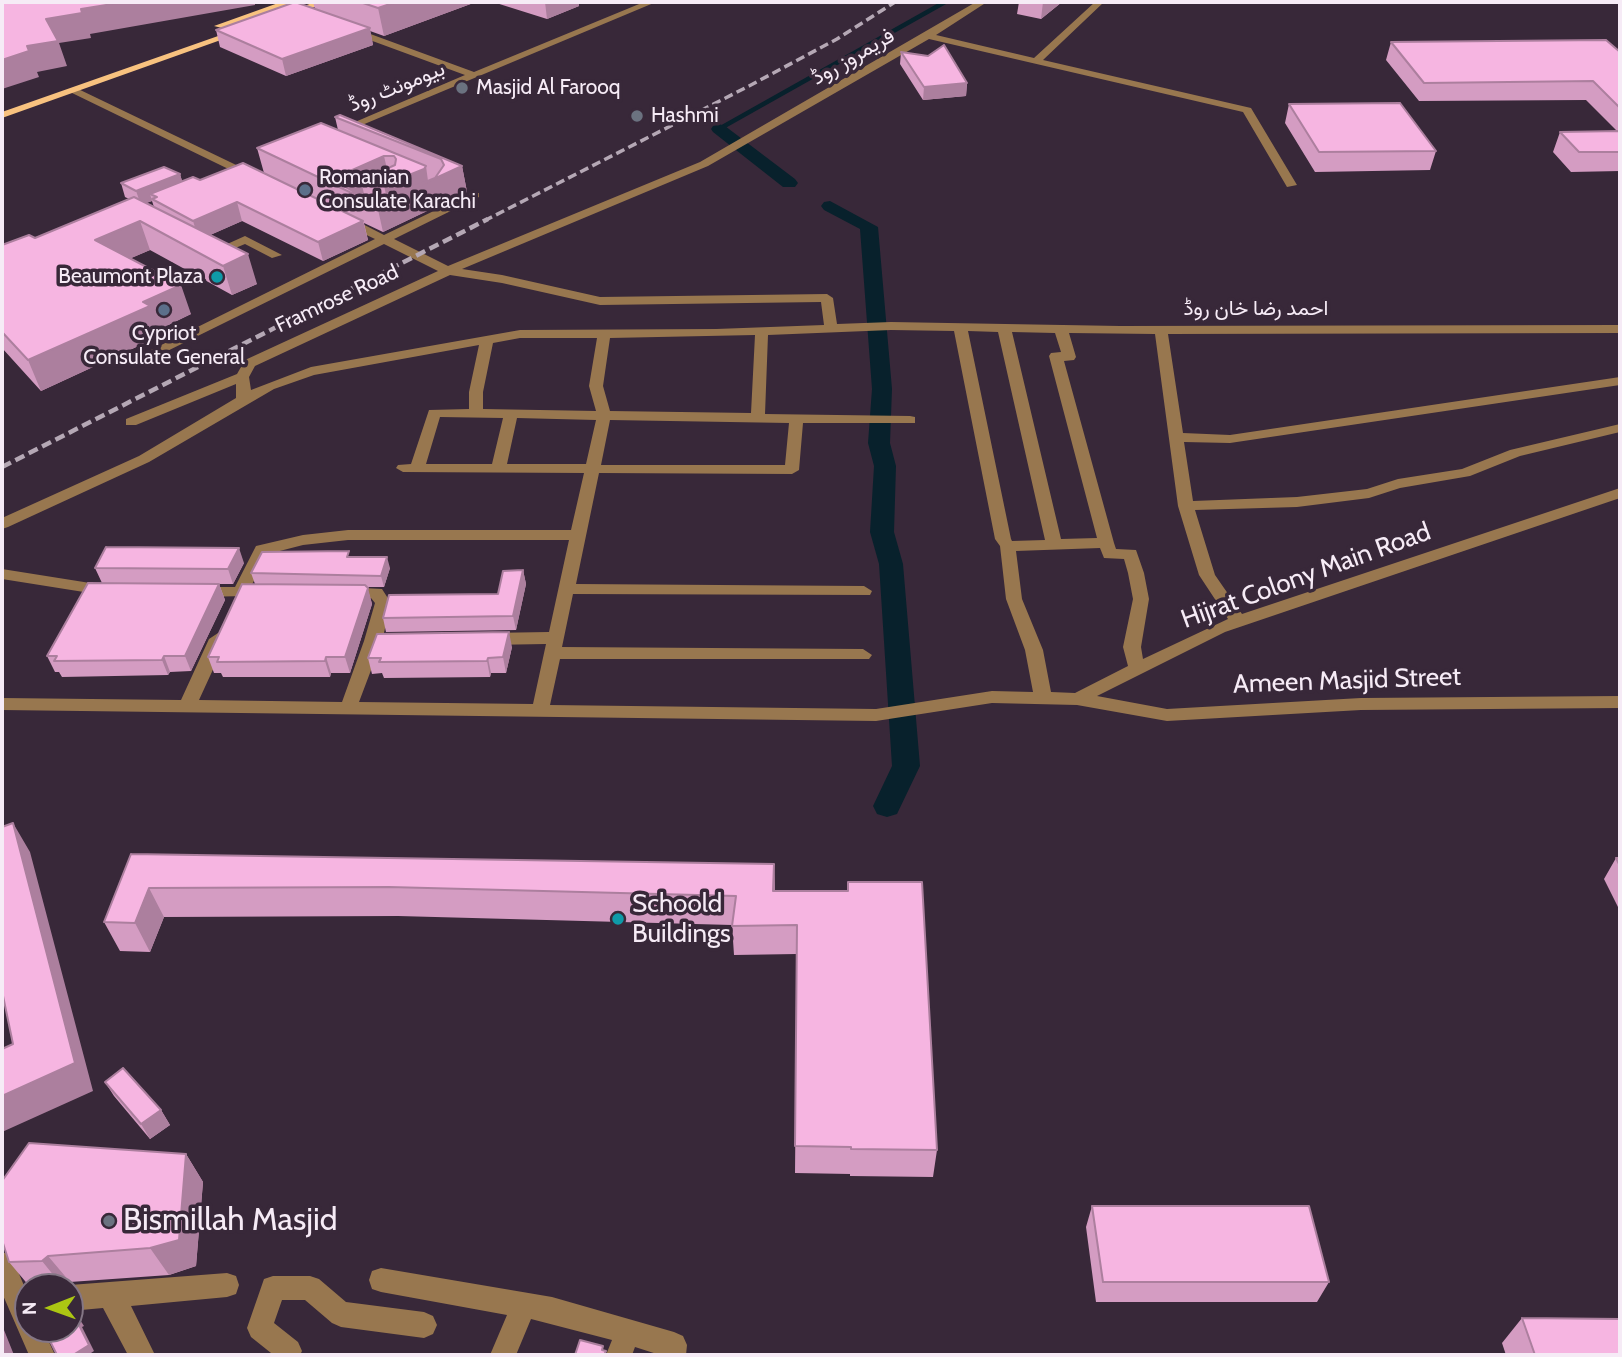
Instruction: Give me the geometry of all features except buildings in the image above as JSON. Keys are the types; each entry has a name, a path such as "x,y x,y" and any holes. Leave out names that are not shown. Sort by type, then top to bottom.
{"main road":[{"path":"212,28 286,2"},
{"path":"2,115 323,2"},
{"path":"2,103 145,52"}],"street":[{"path":"286,2 297,11 310,15"},
{"name":"بیومونٹ روڈ","path":"323,138 651,2"},
{"name":"فریمروز روڈ","path":"728,152 982,2"},
{"path":"1036,61 1100,2"},
{"path":"336,25 476,76"},
{"path":"928,36 1247,110 1291,185"},
{"path":"74,90 247,169 265,182"},
{"name":"Framrose Road","path":"131,422 242,377 250,363 448,271 728,152"},
{"path":"225,178 247,169"},
{"path":"136,361 382,238 475,195"},
{"path":"335,216 448,271 502,279 600,301 827,298 831,329"},
{"path":"202,249 213,255 245,240 276,255"},
{"name":"احمد رضا خان روڈ","path":"243,400 311,371 520,334 762,331 891,326 1161,330 1620,329"},
{"path":"960,327 1003,539 1008,547 1014,599 1034,650 1043,698"},
{"path":"1003,328 1054,545"},
{"path":"1061,329 1069,357 1056,356 1106,543 1110,554 1130,554 1136,573 1140,599 1132,647 1137,668"},
{"path":"1161,330 1186,506 1207,575 1238,621"},
{"path":"758,418 762,331"},
{"path":"540,711 604,415 596,386 604,334"},
{"path":"476,413 476,392 487,339"},
{"path":"2,524 145,459 243,400 242,377"},
{"path":"1175,437 1230,439 1620,381"},
{"path":"796,419 792,470 410,468 434,413 911,420"},
{"path":"499,468 511,414"},
{"path":"1186,506 1297,502 1369,493 1398,484 1465,473 1515,453 1620,428"},
{"name":"Hijrat Colony Main Road","path":"2,704 876,715 992,697 1077,699 1219,628 1620,493"},
{"path":"187,707 262,550 303,540 348,535 578,535"},
{"path":"1008,547 1106,543"},
{"path":"2,574 96,591 122,591"},
{"path":"566,589 864,591"},
{"path":"188,592 265,592"},
{"path":"327,592 376,593 383,603 380,641 348,709"},
{"path":"470,639 553,645 863,655"},
{"name":"Ameen Masjid Street","path":"1077,699 1167,715 1361,704 1620,702"},
{"path":"2,1264 14,1287"},
{"path":"381,1280 552,1310 624,1344 674,1345 673,1355"},
{"path":"84,1297 227,1285"},
{"path":"283,1355 289,1351 260,1328 273,1288 310,1288 341,1314 424,1325"},
{"path":"108,1295 118,1307 142,1355"},
{"path":"503,1355 524,1306"}],"waterway":[{"path":"719,129 945,2"},
{"path":"719,129 789,183"},
{"path":"830,206 869,227 882,389 879,443 885,466 882,532 891,564 906,766 887,806"}],"railway":[{"path":"484,221 749,86 837,39 895,2"},
{"path":"2,467 488,219"}],"place":[{"name":"Masjid Al Farooq","path":"462,88"},
{"name":"Hashmi","path":"637,116"},
{"name":"Romanian Consulate Karachi","path":"305,190"},
{"name":"Beaumont Plaza","path":"217,277"},
{"name":"Cypriot Consulate General","path":"164,310"},
{"name":"Schoold Buildings","path":"618,919"},
{"name":"Bismillah Masjid","path":"109,1221"}]}
